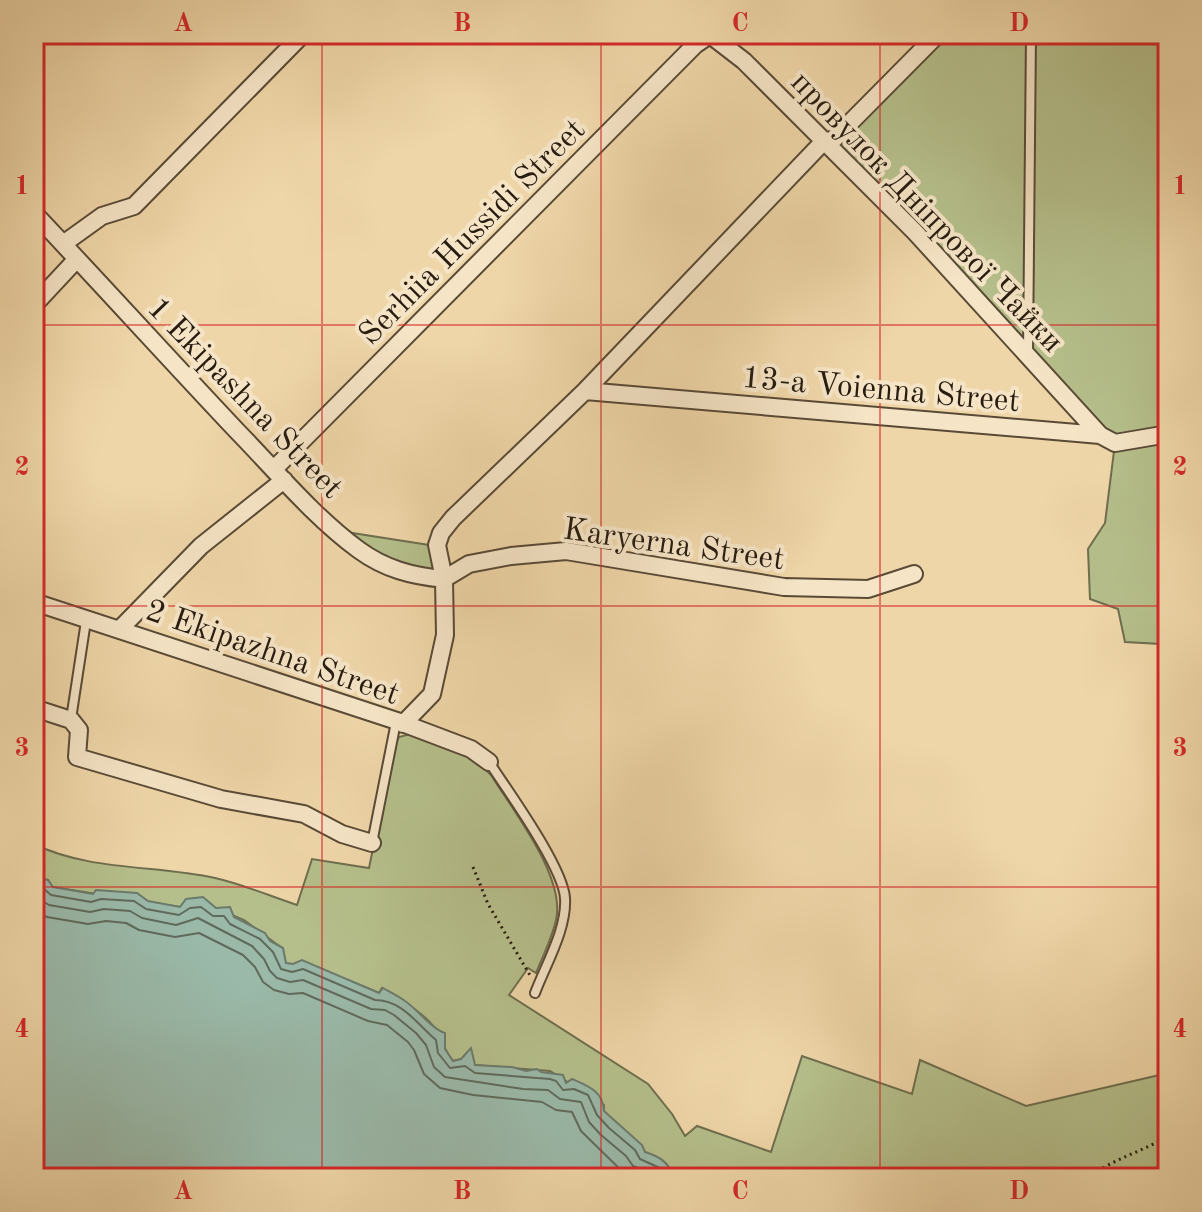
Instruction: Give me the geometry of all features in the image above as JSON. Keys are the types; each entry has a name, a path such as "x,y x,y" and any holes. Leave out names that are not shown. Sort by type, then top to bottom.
{"street":[{"path":"63,244 102,216 134,206 303,34"},
{"name":"провулок Дніпрової Чайки","path":"710,34 744,61 827,142 1028,354 1100,435"},
{"name":"Serhiia Hussidi Street","path":"120,629 201,546 279,475 695,45 710,34"},
{"path":"400,722 432,694 445,635 444,579 437,545 441,533 585,391 827,142 938,34"},
{"name":"1 Ekipashna Street","path":"34,213 329,525 376,560 410,576 444,579"},
{"path":"34,305 76,260"},
{"name":"13-a Voienna Street","path":"585,391 1100,435 1115,443 1168,434"},
{"name":"Karyerna Street","path":"444,579 469,564 566,551 784,587 868,589 914,574"},
{"name":"2 Ekipazhna Street","path":"34,602 400,722 471,749 489,762"},
{"path":"34,708 71,720 79,730 77,757 221,799 304,814 342,834 372,843"}],"lane":[{"path":"1028,354 1031,34"},
{"path":"71,720 86,621"},
{"path":"372,843 400,722"},
{"path":"489,762 558,871 565,897 562,921 534,988"}],"path":[{"path":"473,867 488,904 534,988"},
{"path":"1088,1178 1099,1169 1150,1148 1168,1136"}],"green space":[{"path":"943,34 1168,34 1168,674 1159,674 1161,644 1125,642 1118,609 1090,599 1088,549 1105,523 1115,443 839,146 841,136"},
{"path":"346,532 429,545 434,549 435,566 430,572 394,564"},
{"path":"410,734 463,754 491,775 546,865 557,903 556,920 536,973 528,968 509,995 648,1084 685,1136 697,1126 771,1152 802,1056 912,1094 920,1060 1026,1106 1168,1073 1168,1178 1150,1171 1129,1178 674,1178 664,1162 641,1149 627,1136 604,1111 604,1105 550,1071 474,1065 461,1059 453,1061 434,1027 410,1006 382,988 379,993 348,980 285,963 282,948 244,920 216,908 180,907 52,887 48,880 34,877 34,844 77,859 215,878 297,905 312,859 369,868 394,746 399,737"}],"water":[{"path":"34,877 48,880 53,887 93,894 96,890 137,893 148,901 180,907 186,899 203,897 216,908 230,907 234,917 265,933 270,941 283,948 286,963 302,960 379,993 383,988 405,1001 445,1033 445,1049 453,1061 461,1059 471,1048 475,1065 526,1071 537,1069 563,1075 566,1083 572,1079 589,1087 598,1094 604,1111 642,1145 645,1152 663,1161 674,1178 34,1178"}]}
